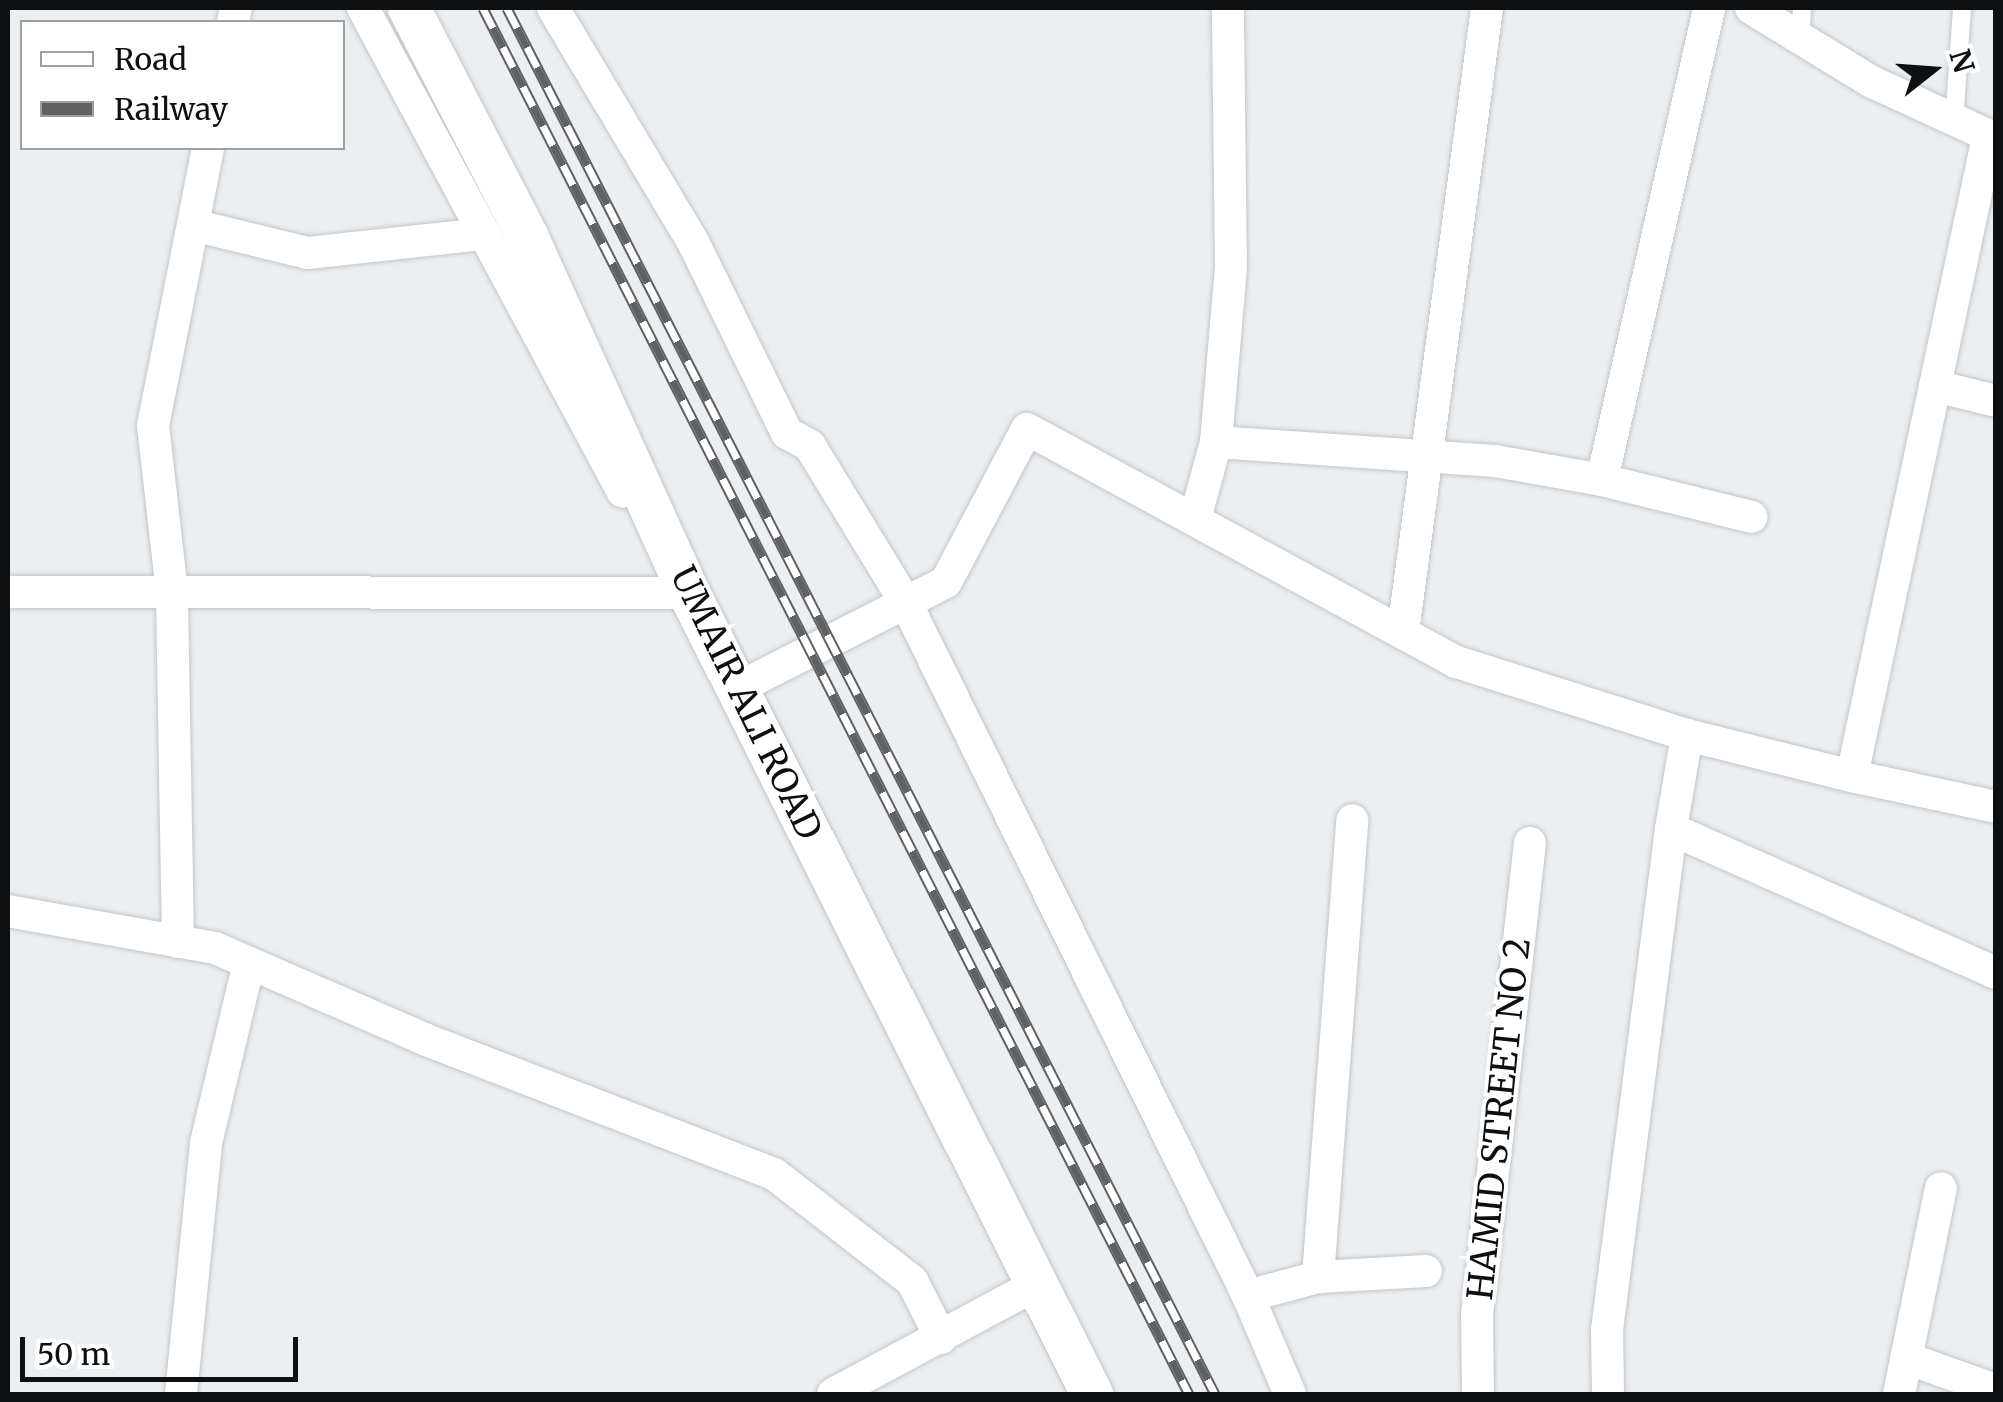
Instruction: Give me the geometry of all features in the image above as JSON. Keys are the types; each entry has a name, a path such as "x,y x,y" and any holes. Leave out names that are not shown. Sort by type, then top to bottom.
{"street":[{"path":"363,8 629,503 689,592"},
{"name":"UMAIR ALI ROAD","path":"409,8 527,236 689,592 1092,1394"},
{"path":"552,8 694,244 787,433 810,446 906,603 1248,1296 1290,1394"},
{"path":"1194,519 1216,442 1231,268 1228,8"},
{"path":"1403,632 1487,8"},
{"path":"1602,480 1709,8"},
{"path":"1751,8 1801,23 1954,123 1992,138 1934,386 1852,776"},
{"path":"178,942 172,592 153,426 208,150"},
{"path":"193,225 308,253 484,234"},
{"path":"1934,386 1996,401"},
{"path":"738,688 946,582 1027,429 1458,662 1687,735 1996,807"},
{"path":"1216,442 1425,456 1602,480 1751,518"},
{"path":"8,592 689,592"},
{"path":"1608,1394 1607,1330 1671,828 1687,735"},
{"path":"1318,1277 1352,820"},
{"path":"1671,828 1996,973"},
{"name":"HAMID STREET NO 2","path":"1478,1394 1477,1315 1530,843"},
{"path":"8,911 178,942 250,963 424,1039 774,1174 912,1281 941,1338"},
{"path":"181,1394 206,1143 250,963"},
{"path":"1899,1394 1941,1188"},
{"path":"1248,1296 1318,1277 1426,1271"},
{"path":"833,1394 1037,1284"},
{"path":"1906,1358 1996,1390"}],"lane":[{"path":"1954,123 1962,8"}],"railway":[{"path":"483,8 1189,1394"},
{"path":"507,8 1215,1394"}]}
